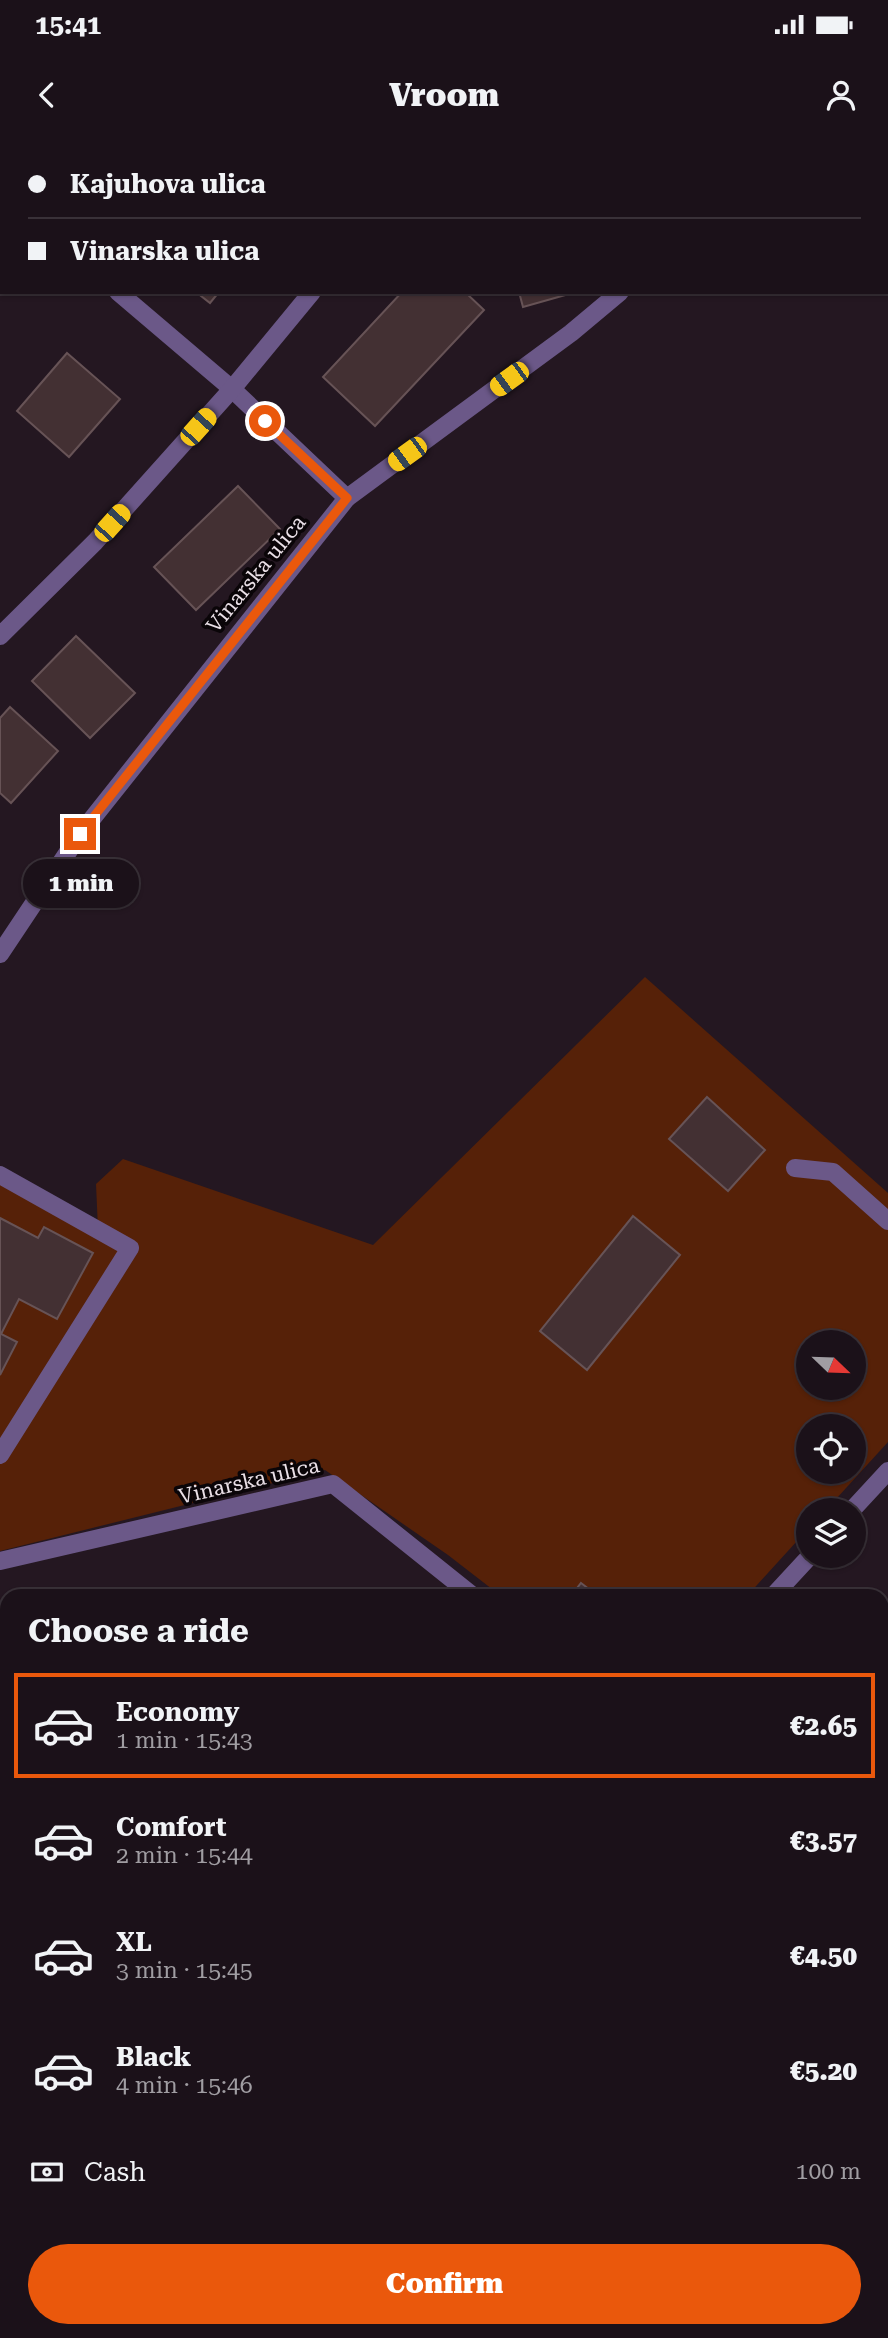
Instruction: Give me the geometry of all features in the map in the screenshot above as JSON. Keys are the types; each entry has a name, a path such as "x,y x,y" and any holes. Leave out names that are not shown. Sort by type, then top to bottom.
{"street":[{"path":"120,294 232,389 347,498"},
{"path":"0,636 95,542 232,389 310,294"},
{"name":"Vinarska ulica","path":"0,954 80,834 347,498 571,333 618,294"},
{"path":"795,1168 833,1172 888,1221"},
{"path":"0,1175 130,1248 0,1455"},
{"path":"863,1498 888,1471"},
{"name":"Vinarska ulica","path":"0,1561 333,1484 464,1589"},
{"path":"779,1589 799,1568"}],"shaded area":[{"path":"645,977 888,1193 888,1442 866,1466 866,1414 796,1414 796,1484 850,1484 837,1498 796,1498 796,1542 753,1589 492,1589 448,1555 325,1470 0,1551 0,1175 98,1229 96,1184 123,1159 373,1245"}],"building":[{"path":"199,294 217,294 210,303"},
{"path":"400,294 467,294 484,310 375,426 323,377"},
{"path":"520,294 569,294 523,307"},
{"path":"67,353 120,399 69,457 17,411"},
{"path":"238,486 280,529 196,610 154,567"},
{"path":"76,636 135,693 90,738 32,681"},
{"path":"10,707 58,751 11,803 0,793 0,718"},
{"path":"707,1097 765,1150 728,1191 669,1139"},
{"path":"633,1216 680,1255 587,1370 540,1331"},
{"path":"0,1218 38,1238 44,1227 93,1253 57,1319 19,1299 1,1334 17,1342 0,1375"},
{"path":"581,1583 589,1589 576,1589"}],"route":[{"path":"80,834 347,498 265,421"}]}
